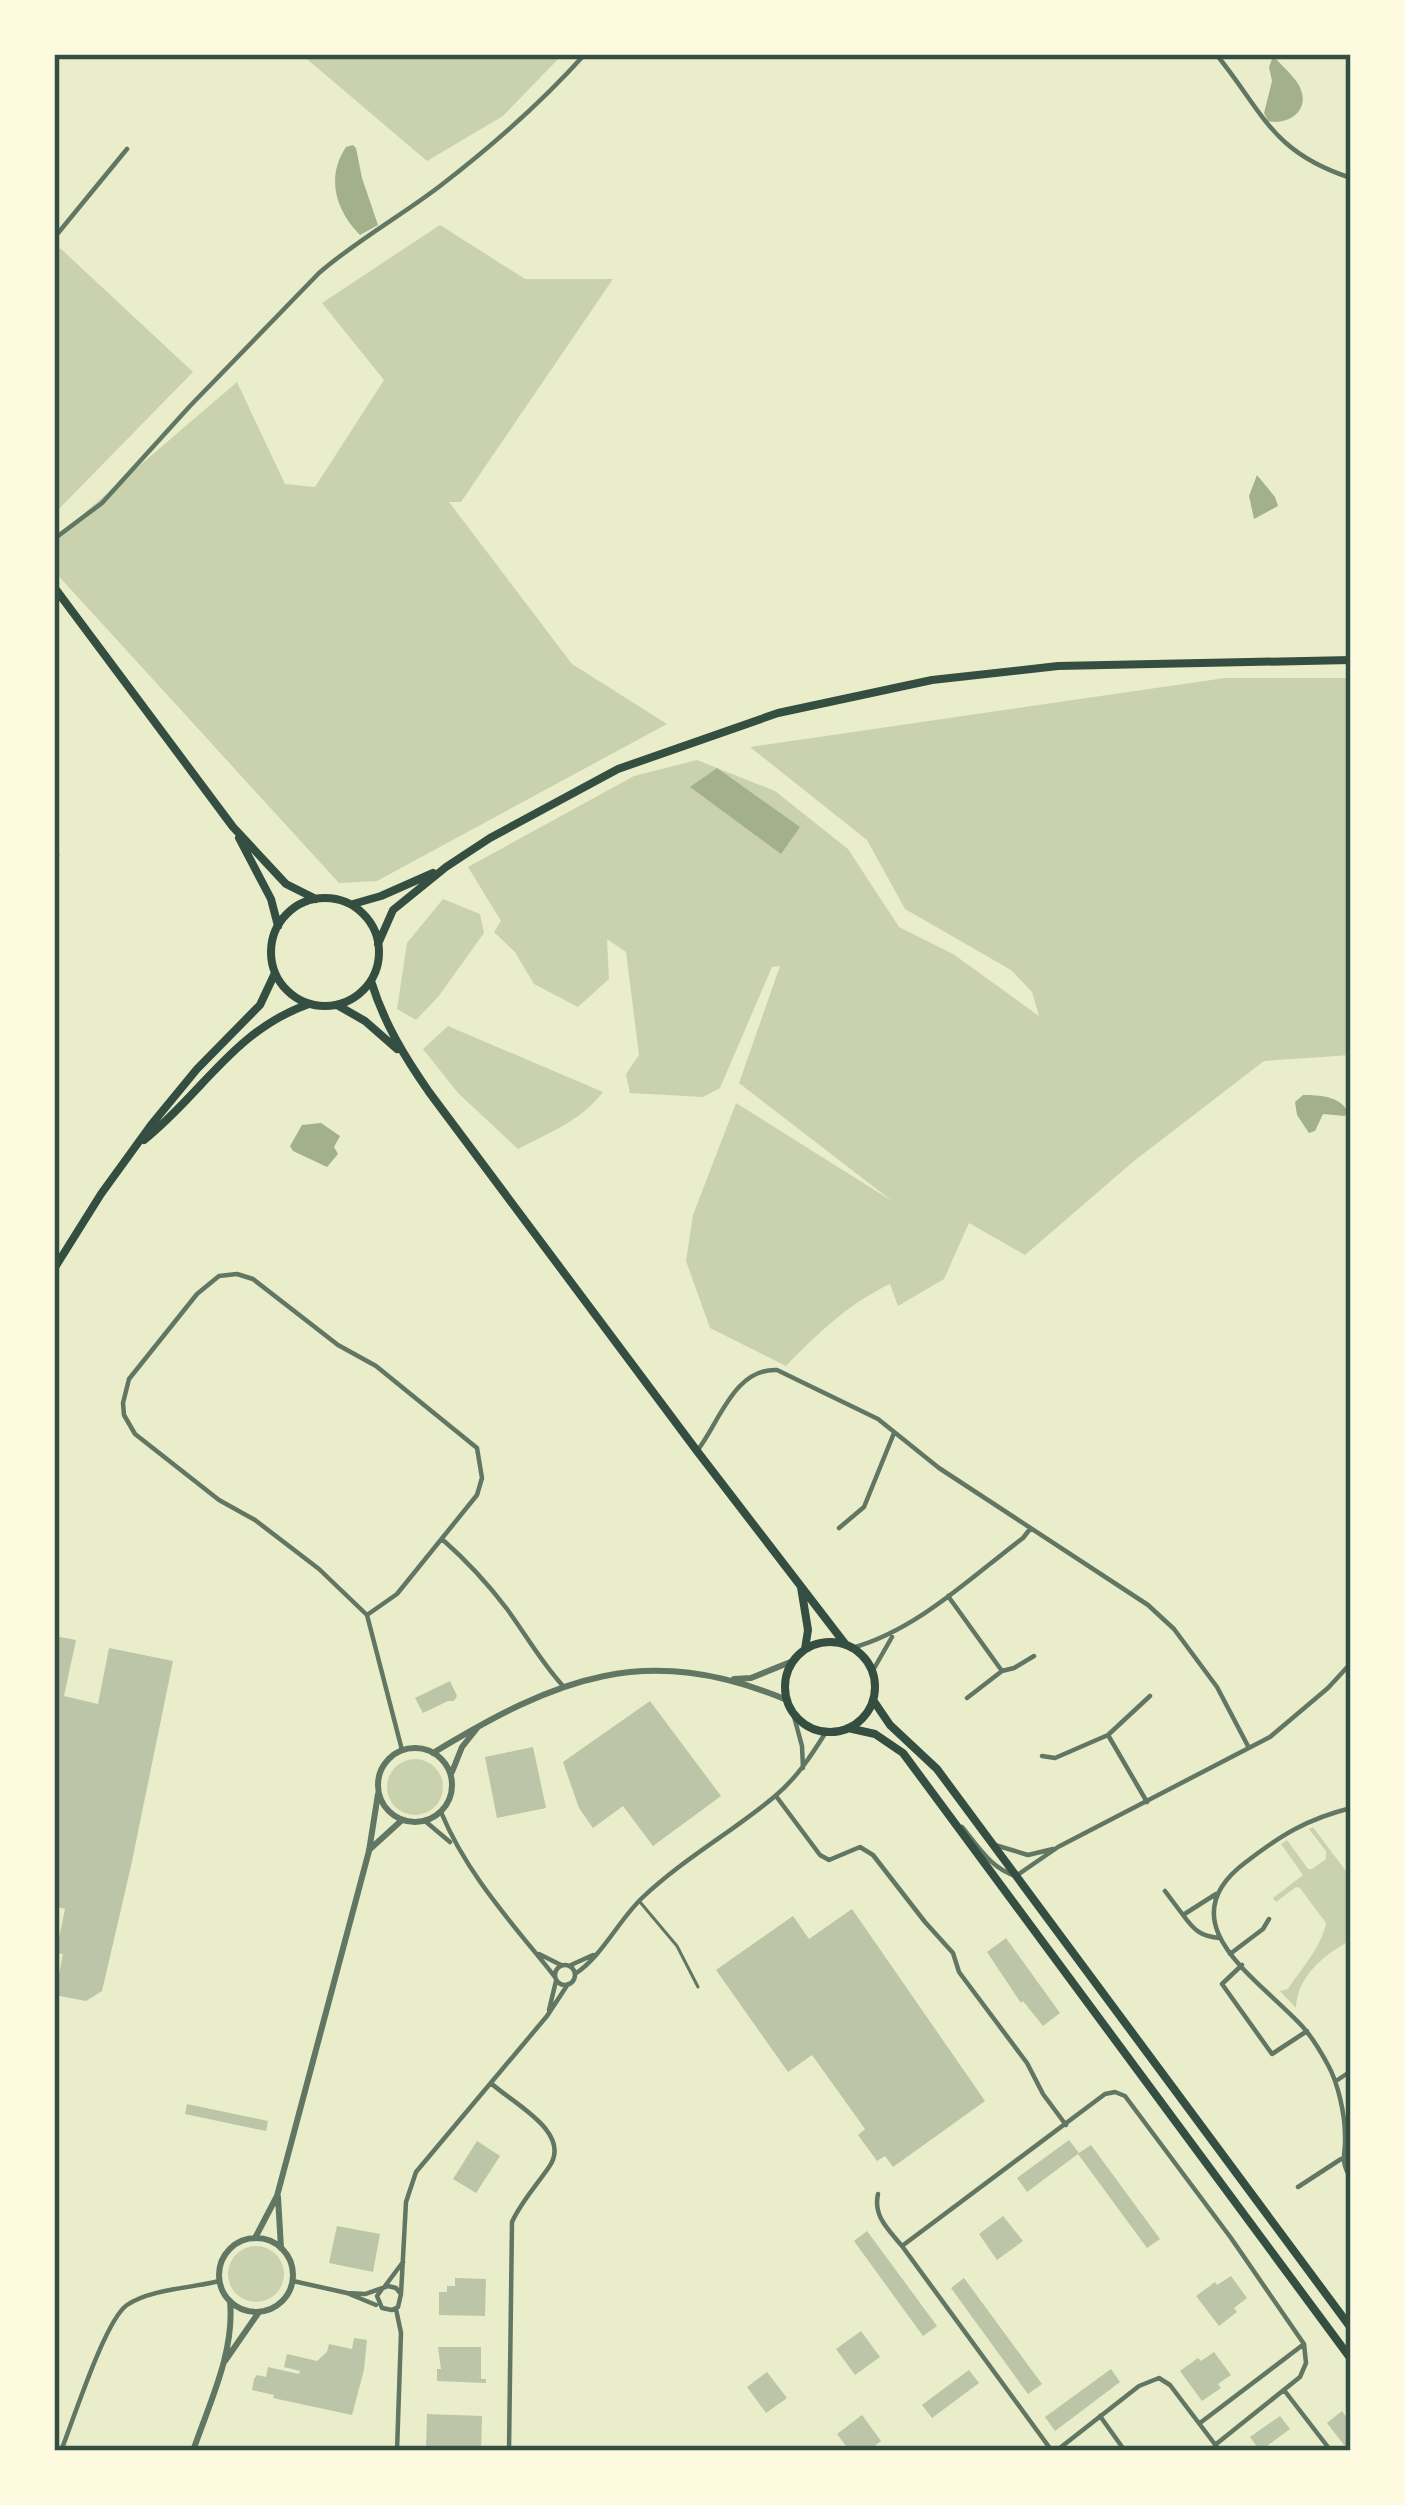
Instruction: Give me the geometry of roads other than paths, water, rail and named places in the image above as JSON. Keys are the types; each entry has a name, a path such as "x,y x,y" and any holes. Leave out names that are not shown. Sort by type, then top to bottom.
{"main road":[{"path":"54,587 233,826 286,884 316,899 351,905 364,915 379,944 371,981 355,997 337,1005 309,1004 274,1018 245,1040 138,1145"},
{"path":"379,944 393,910 490,838 618,769 778,713 932,680 1058,666 1348,660"},
{"path":"233,826 271,899 278,926"},
{"path":"351,905 446,867"},
{"path":"309,1004 295,997 275,973 273,941 278,926 294,908 316,899"},
{"path":"54,1269 101,1193 197,1069 260,1005 275,973"},
{"path":"371,981 381,1015 403,1054 697,1451 849,1647"},
{"path":"337,1005 365,1021 403,1054"},
{"path":"801,1586 808,1630 805,1650"},
{"path":"848,1728 864,1717 873,1700 872,1672 861,1654 849,1647 824,1643 805,1650 787,1673 787,1700 793,1713 813,1729 848,1728 875,1734 903,1753 1351,2360"},
{"path":"873,1700 890,1725 937,1769 1351,2328"}],"street":[{"path":"54,538 102,502 319,273 440,186 533,107 585,54"},
{"path":"1216,54 1286,145 1306,160 1351,178"},
{"path":"54,238 127,149"},
{"path":"367,1616 397,1594 477,1495 482,1478 477,1448 376,1366 338,1346 253,1279 219,1276 197,1294 129,1379 122,1403 128,1424 176,1468 319,1570 367,1616 403,1750"},
{"path":"697,1451 735,1391 764,1369 777,1370 878,1419 939,1468 1148,1606 1174,1629 1217,1688 1250,1748"},
{"path":"839,1528 864,1507 895,1432"},
{"path":"849,1647 895,1633 1032,1527"},
{"path":"443,1540 508,1610 563,1686"},
{"path":"948,1596 1002,1671"},
{"path":"872,1672 895,1633"},
{"path":"967,1698 1002,1671 1034,1656"},
{"path":"433,1753 481,1724 563,1686 604,1674 636,1670 751,1678 793,1661"},
{"path":"936,1795 991,1862 1016,1876 1058,1847 1270,1737 1351,1663"},
{"path":"726,1679 787,1700"},
{"path":"1042,1756 1054,1758 1108,1735 1150,1696"},
{"path":"793,1713 802,1745 802,1768"},
{"path":"378,1794 383,1805 402,1820 425,1821 441,1812 451,1795 451,1775 462,1747 481,1724"},
{"path":"347,2293 396,2309 402,2301 406,2202 416,2172 639,1901 776,1796 826,1732"},
{"path":"1108,1735 1147,1802"},
{"path":"255,2238 278,2196 369,1851 384,1764 403,1750 423,1749 441,1759 451,1775"},
{"path":"776,1796 820,1855 829,1860 860,1847 873,1855 952,1954 959,1972 1027,2063 1066,2126"},
{"path":"1298,2187 1341,2158 1348,2137 1335,2082 1306,2031 1230,1954 1219,1938 1212,1910 1229,1874 1285,1832 1351,1808"},
{"path":"441,1812 455,1845 532,1949 556,1978 568,1984"},
{"path":"369,1851 402,1820"},
{"path":"425,1821 455,1845"},
{"path":"993,1844 1028,1855 1058,1847"},
{"path":"1165,1891 1194,1930 1219,1938"},
{"path":"1183,1915 1216,1894"},
{"path":"1230,1954 1263,1929 1269,1918"},
{"path":"532,1949 561,1965 598,1952"},
{"path":"547,2016 561,1965"},
{"path":"570,1965 575,1974"},
{"path":"1241,1965 1222,1984 1272,2054 1306,2031"},
{"path":"1335,2082 1351,2071"},
{"path":"492,2084 550,2132 556,2151 512,2222 508,2451"},
{"path":"878,2194 878,2216 1054,2451 1139,2386 1159,2378 1170,2385 1218,2448 1300,2377 1306,2363 1304,2344 1231,2238 1124,2096 1115,2092 1106,2094 902,2246"},
{"path":"1341,2158 1351,2179"},
{"path":"278,2196 281,2248"},
{"path":"194,2451 223,2364 231,2317 230,2301 220,2281 222,2259 245,2240 273,2242 291,2263 292,2281 281,2302 260,2312 223,2364"},
{"path":"382,2308 377,2296 403,2262"},
{"path":"61,2451 107,2334 126,2305 220,2281"},
{"path":"292,2281 364,2294 392,2286 401,2294"},
{"path":"230,2301 244,2310 260,2312"},
{"path":"396,2309 401,2332 397,2451"},
{"path":"1200,2423 1304,2344"},
{"path":"1284,2390 1331,2451"},
{"path":"1100,2416 1125,2451"}],"lane":[{"path":"639,1901 677,1946 698,1987"}]}
